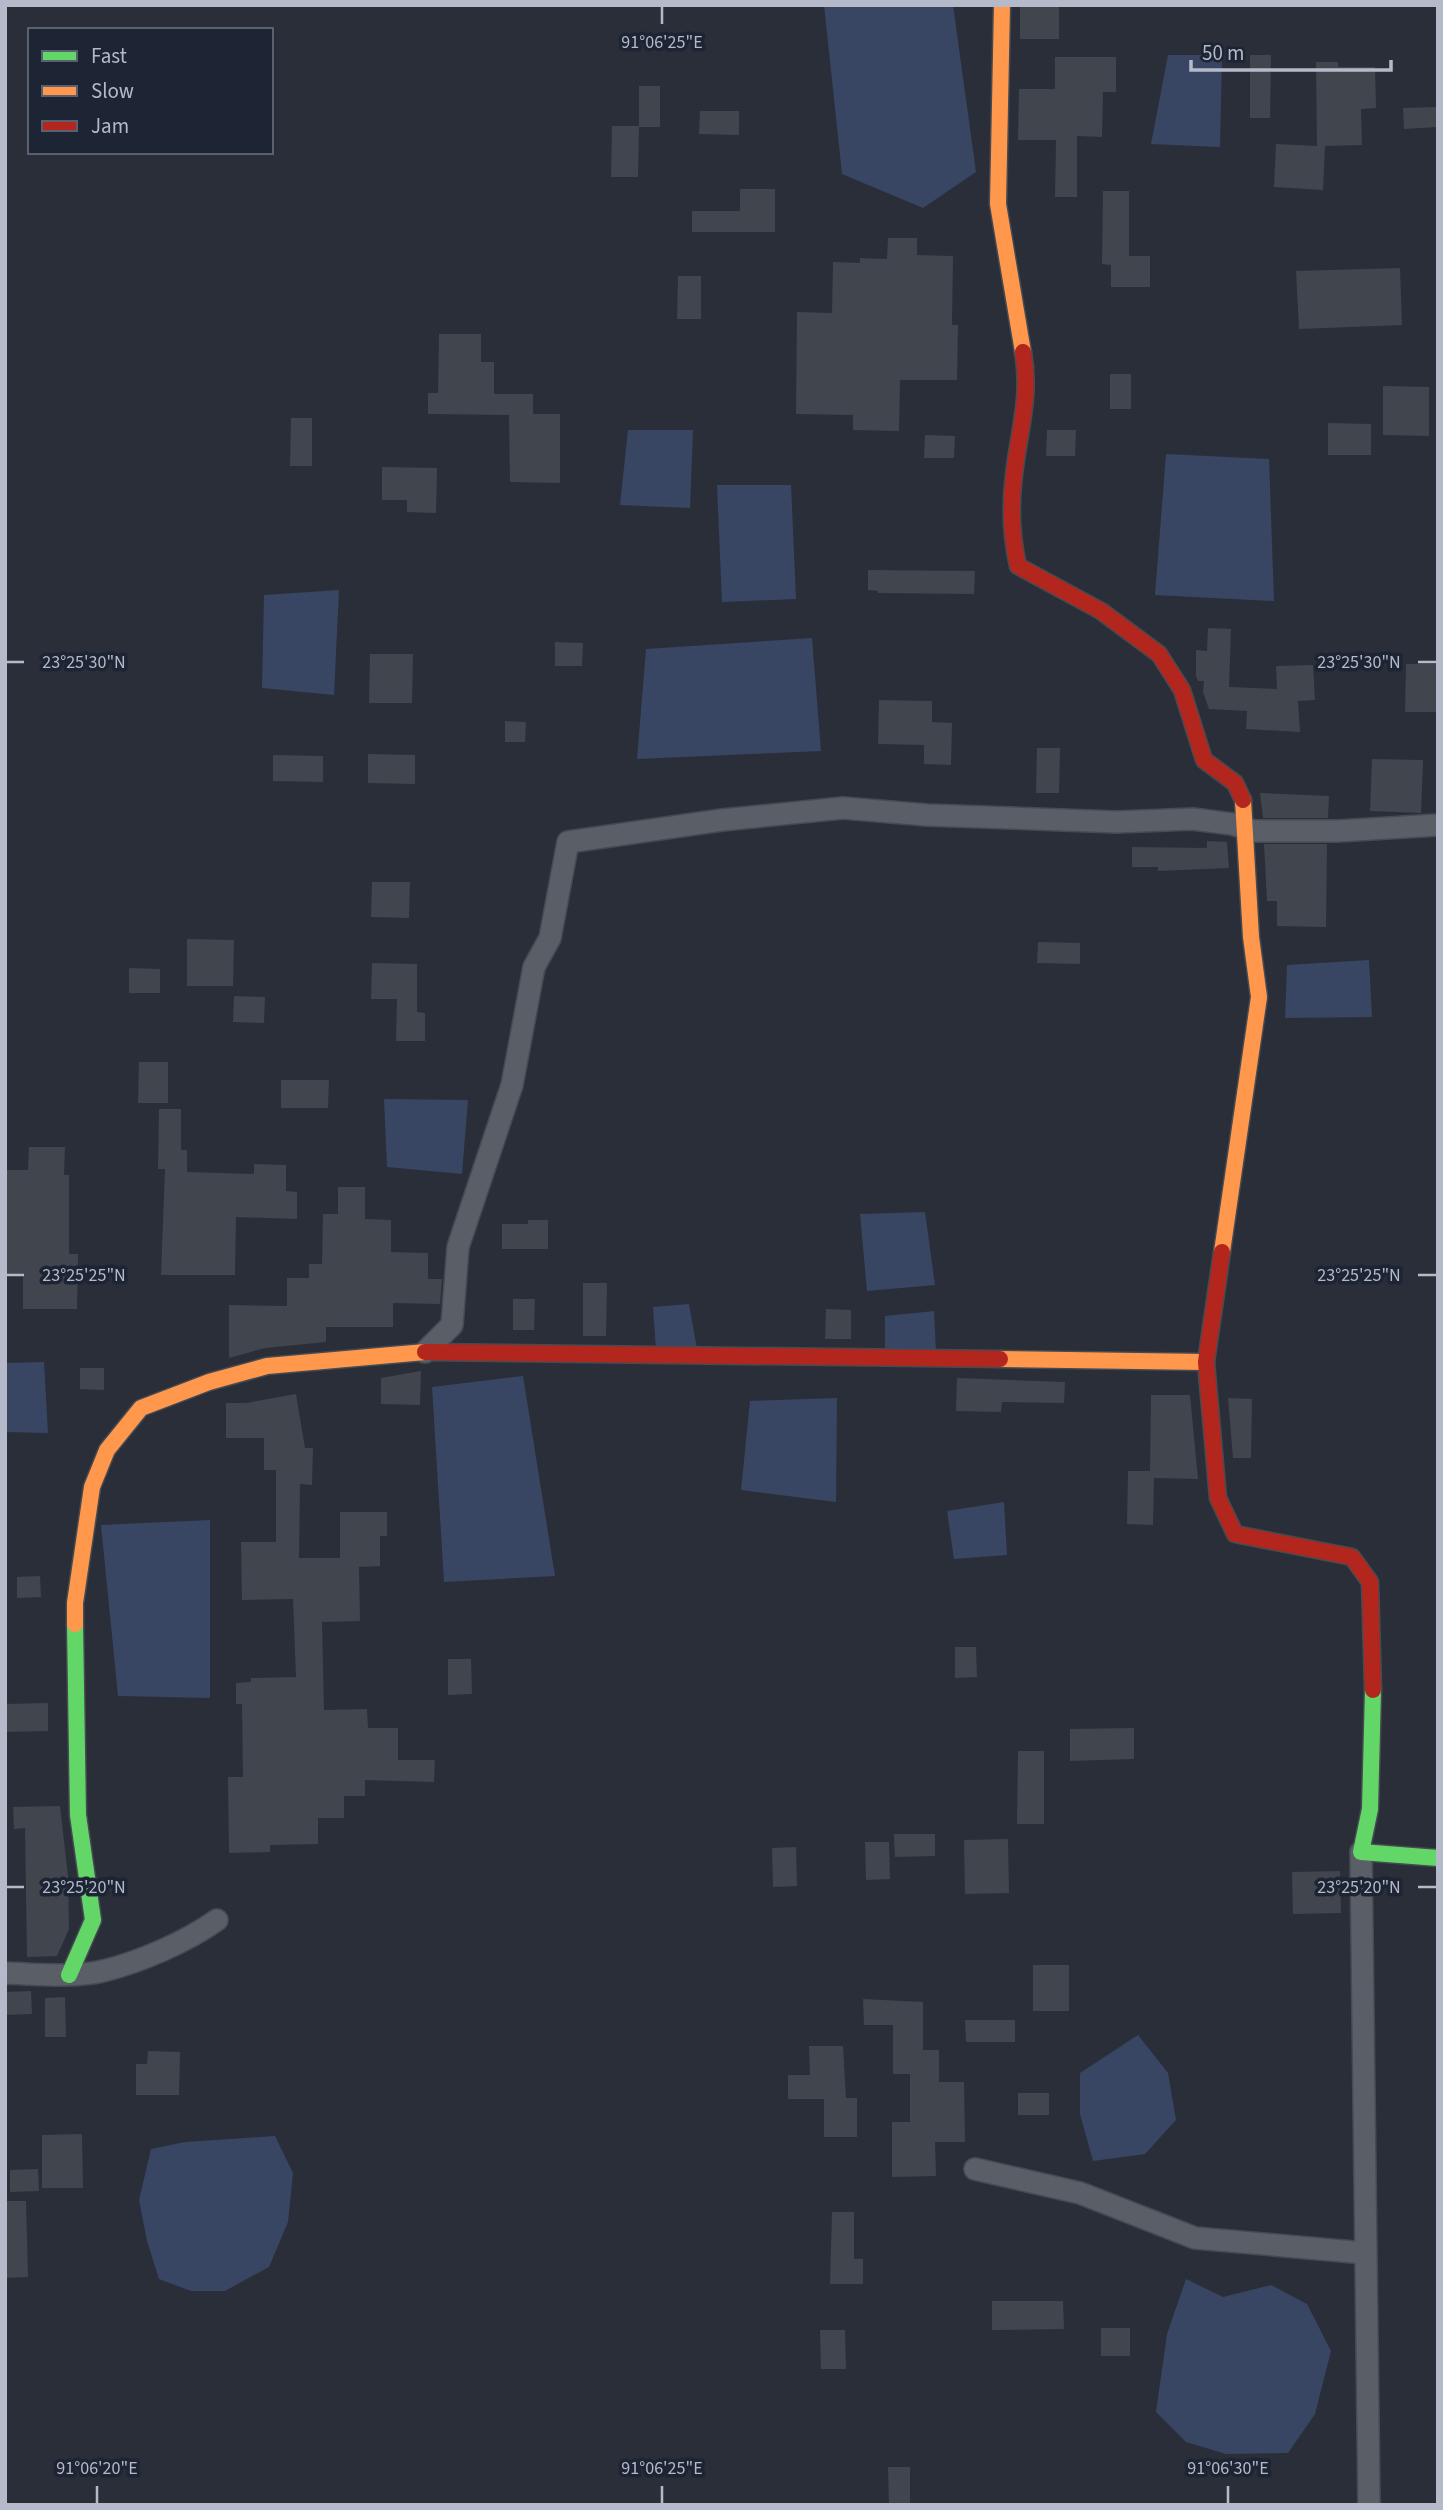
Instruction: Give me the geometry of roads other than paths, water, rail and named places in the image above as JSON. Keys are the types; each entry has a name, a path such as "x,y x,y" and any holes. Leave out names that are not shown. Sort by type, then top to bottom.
{"street":[{"path":"1003,5 998,205 1028,378 1012,510 1011,534 1018,566 1137,634 1170,666 1195,724 1203,760 1235,783 1243,798 1247,828 1251,937 1259,997 1206,1362 1218,1498 1235,1534 1352,1556 1370,1582 1374,1734 1370,1809 1361,1852 1369,2505"},
{"path":"425,1352 452,1325 458,1247 512,1085 534,967 550,938 568,842 722,820 843,808 927,815 1117,822 1193,819 1254,831 1338,831 1438,825"},
{"path":"69,1975 93,1920 78,1815 75,1603 92,1487 107,1450 141,1408 209,1382 267,1366 425,1352 1206,1362"},
{"path":"1361,1852 1438,1858"},
{"path":"5,1973 69,1975 104,1971 192,1938 217,1920"},
{"path":"975,2169 1080,2193 1195,2238 1365,2253"}],"water":[{"path":"824,5 953,5 976,172 923,208 842,174"},
{"path":"1168,55 1222,55 1220,147 1151,144"},
{"path":"628,430 693,430 690,508 620,505"},
{"path":"1166,454 1269,459 1274,601 1155,595"},
{"path":"717,485 791,485 796,599 722,602"},
{"path":"339,590 334,695 262,688 264,595"},
{"path":"812,638 821,751 637,759 646,649"},
{"path":"1369,960 1372,1017 1285,1018 1287,965"},
{"path":"384,1099 468,1100 462,1174 387,1167"},
{"path":"925,1212 935,1285 867,1291 860,1214"},
{"path":"689,1304 697,1349 656,1350 653,1307"},
{"path":"934,1311 936,1353 885,1355 885,1316"},
{"path":"44,1362 48,1433 5,1432 5,1363"},
{"path":"523,1376 555,1576 444,1582 432,1387"},
{"path":"837,1398 836,1502 741,1490 750,1401"},
{"path":"1004,1502 1007,1555 954,1559 947,1511"},
{"path":"210,1520 210,1698 118,1696 101,1525"},
{"path":"1138,2035 1168,2073 1176,2120 1145,2154 1093,2161 1080,2114 1080,2073"},
{"path":"275,2136 293,2173 288,2222 269,2267 225,2291 191,2291 159,2279 147,2241 139,2200 151,2149 185,2142"},
{"path":"1186,2279 1223,2297 1271,2285 1307,2304 1331,2351 1315,2414 1288,2453 1226,2454 1186,2442 1156,2412 1167,2334"}]}
